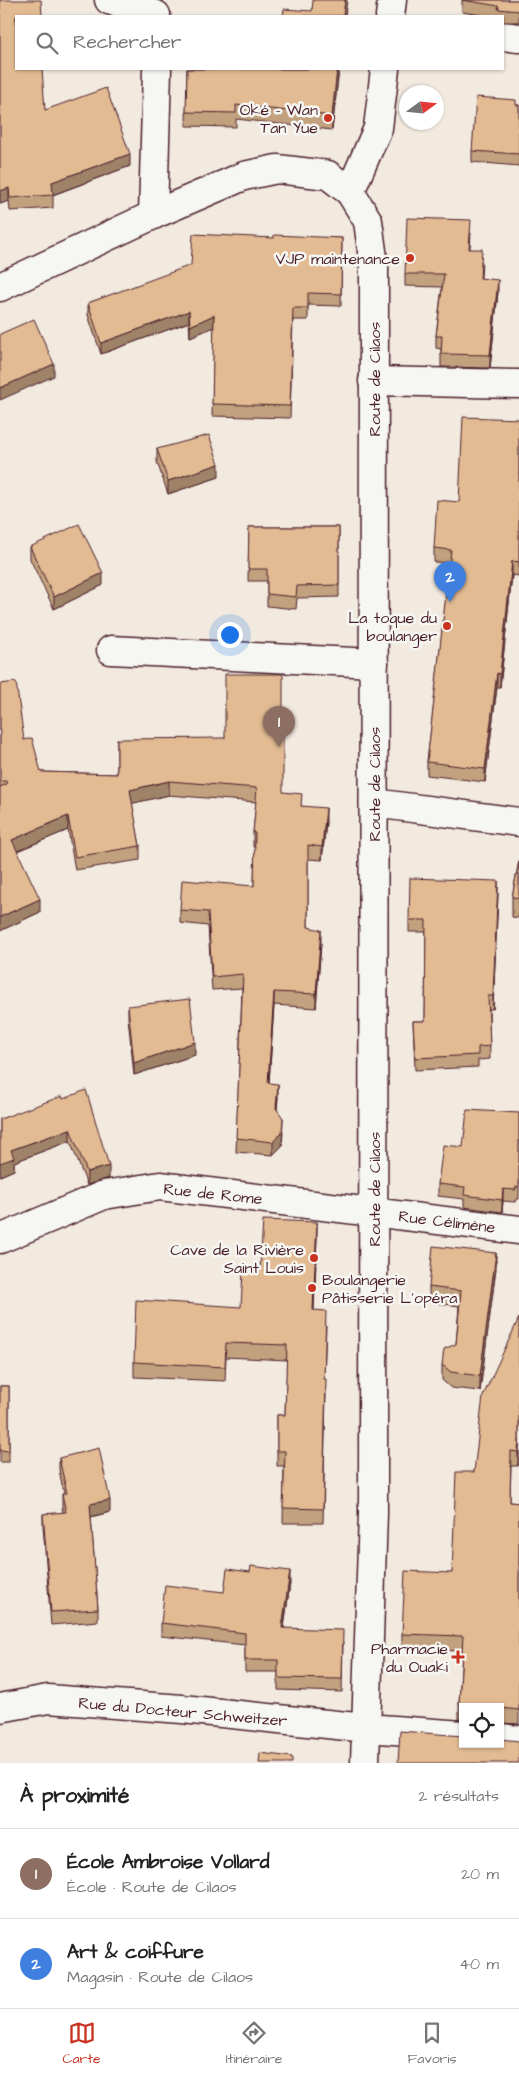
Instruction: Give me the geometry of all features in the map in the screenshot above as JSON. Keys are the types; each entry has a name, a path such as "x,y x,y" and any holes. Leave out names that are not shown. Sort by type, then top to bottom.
{"main road":[{"path":"108,0 156,11"},
{"path":"390,15 392,0"},
{"path":"504,36 519,38"},
{"path":"153,215 157,70"},
{"path":"350,192 378,128 384,70"},
{"name":"Route de Cilaos","path":"0,287 153,215 244,176 277,169 328,176 350,192 368,221 374,266 374,1212 373,1513 365,1763"},
{"path":"373,381 519,384"},
{"path":"111,650 374,663"},
{"path":"374,803 519,822"},
{"name":"Rue de Rome","path":"0,1239 104,1195 160,1186 374,1212"},
{"name":"Rue Célimène","path":"374,1212 519,1230"},
{"name":"Rue du Docteur Schweitzer","path":"0,1708 48,1699 182,1709 366,1728 459,1735"},
{"path":"504,1738 519,1740"}],"building":[{"path":"0,0 41,0 42,15 15,15 15,70 42,70 45,110 106,88 130,154 52,182 53,195 10,198 9,188 0,191"},
{"path":"313,0 345,0 343,15 283,15 284,9 312,11"},
{"path":"462,0 519,0 519,11 498,9 499,6"},
{"path":"187,70 337,70 332,116 236,105 236,113 186,112"},
{"path":"476,97 516,100 516,105 519,105 519,154 472,151"},
{"path":"407,218 471,220 469,249 482,249 480,278 498,280 490,355 441,354 442,336 436,336 444,274 405,274"},
{"path":"193,234 274,238 274,235 342,238 341,294 308,293 308,308 293,308 290,406 212,404 214,315 190,326 189,311 101,343 88,303 191,265"},
{"path":"34,319 54,364 0,388 0,334"},
{"path":"463,417 519,419 519,562 512,561 500,674 497,673 485,769 427,762 451,550 434,548 437,500 459,502"},
{"path":"209,435 219,464 168,481 157,449"},
{"path":"79,524 103,573 54,597 30,547"},
{"path":"249,527 339,527 339,585 297,586 296,597 267,594 267,569 248,569"},
{"path":"225,674 283,674 283,792 302,794 301,806 326,808 322,847 308,845 308,927 321,930 316,994 274,992 268,1083 278,1084 276,1108 283,1118 282,1132 273,1142 236,1138 243,974 212,977 208,912 180,910 182,880 254,886 255,833 253,833 257,788 169,781 130,790 140,846 75,857 68,816 12,840 40,899 0,917 0,787 7,784 6,781 0,781 0,684 16,682 24,740 32,738 41,772 117,774 117,739 225,738"},
{"path":"519,861 519,898 512,897"},
{"path":"410,878 498,881 493,996 488,996 490,1046 478,1047 478,1055 415,1058 413,1021 425,1021 426,920 409,920"},
{"path":"190,999 195,1042 134,1063 128,1006"},
{"path":"86,1090 109,1166 87,1172 70,1129 11,1150 14,1158 0,1163 0,1119 62,1096 63,1099"},
{"path":"467,1110 519,1113 519,1187 516,1187 515,1190 503,1189 502,1200 464,1195 465,1187 438,1184 443,1145 463,1147"},
{"path":"263,1220 317,1222 313,1310 326,1311 323,1509 283,1508 285,1451 277,1451 277,1415 285,1415 287,1345 226,1343 225,1367 134,1362 136,1300 241,1307 243,1271 260,1271"},
{"path":"433,1246 496,1253 480,1376 451,1372 442,1365 444,1349 456,1344 461,1291 429,1287"},
{"path":"519,1318 519,1440 518,1452 511,1451 510,1502 519,1503 519,1710 504,1708 504,1703 459,1703 463,1636 402,1634 405,1571 452,1573 456,1472 474,1472 483,1396"},
{"path":"0,1386 9,1386 9,1451 0,1450"},
{"path":"99,1448 110,1500 90,1504 98,1609 51,1612 43,1514 66,1512 62,1494 67,1493 59,1458"},
{"path":"251,1566 290,1571 282,1628 343,1630 342,1679 278,1678 278,1660 245,1660 245,1633 161,1623 165,1585 224,1592 227,1569 250,1572"},
{"path":"400,1731 459,1736 459,1748 504,1748 504,1739 519,1741 519,1763 398,1763"},
{"path":"260,1753 292,1757 292,1763 259,1763"}],"place":[{"name":"Oké - Wan Tan Yue","path":"328,118"},
{"name":"VJP maintenance","path":"410,258"},
{"name":"Art & coiffure","path":"450,602"},
{"name":"La toque du boulanger","path":"447,626"},
{"name":"École Ambroise Vollard","path":"279,747"},
{"name":"Cave de la Rivière Saint Louis","path":"314,1258"},
{"name":"Boulangerie Pâtisserie L'opéra","path":"312,1288"},
{"name":"Pharmacie du Ouaki","path":"458,1657"}]}
